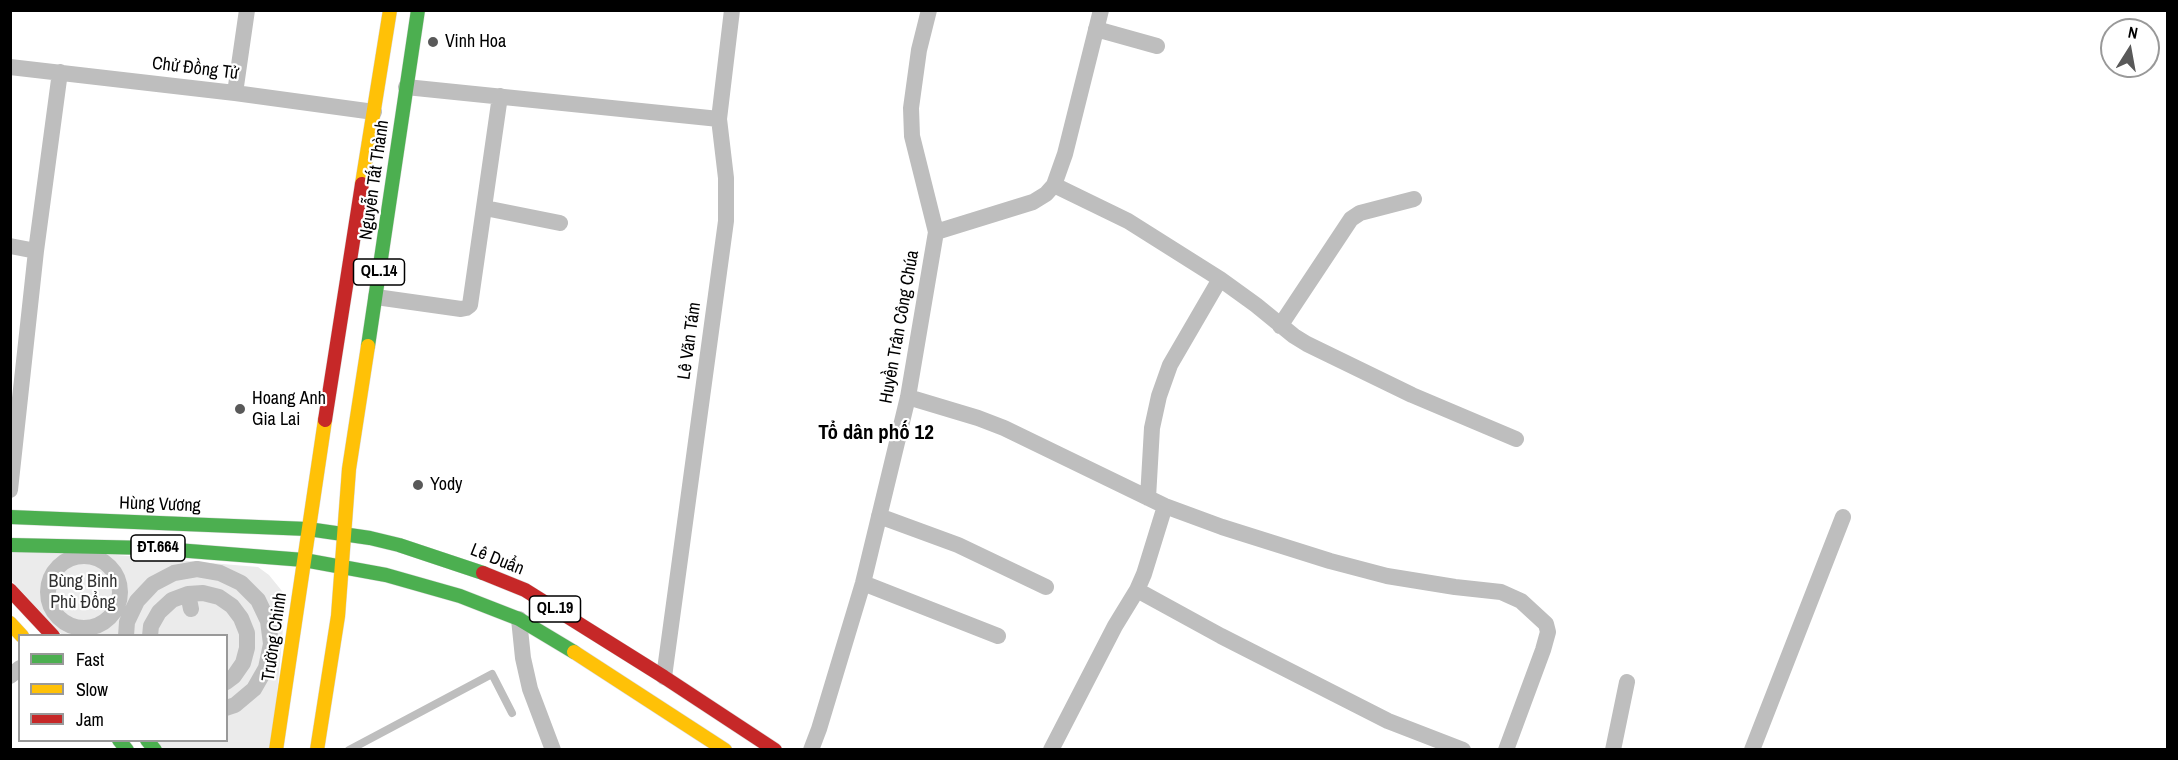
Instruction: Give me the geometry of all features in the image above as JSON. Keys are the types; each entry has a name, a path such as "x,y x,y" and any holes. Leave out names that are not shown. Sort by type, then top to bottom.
{"main road":[{"name":"Nguyễn Tất Thành","path":"308,529 390,10"},
{"name":"Nguyễn Tất Thành","path":"344,533 350,470 418,10"},
{"name":"Hùng Vương","path":"10,517 308,529"},
{"path":"151,548 152,522"},
{"name":"Lê Duẩn","path":"308,529 344,533 399,545 499,578 525,590 664,676 775,750"},
{"name":"Trường Chinh","path":"276,750 308,529"},
{"name":"QL.14","path":"317,750 338,616 344,533"},
{"name":"ĐT.664","path":"10,545 151,548 304,560"},
{"name":"QL.19","path":"304,560 378,573 460,596 519,619 725,750"},
{"path":"10,590 51,634"}],"street":[{"path":"235,93 247,10"},
{"name":"Lê Văn Tám","path":"664,676 726,221 726,178 719,119 732,10"},
{"name":"Huyền Trân Công Chúa","path":"811,750 863,584 908,397 936,232 912,136 911,108 919,50 929,10"},
{"path":"936,232 1033,202 1046,194 1054,185 1065,154 1101,10"},
{"path":"1096,29 1157,46"},
{"name":"Chử Đồng Tử","path":"10,67 235,93 374,112"},
{"path":"10,490 36,250 60,72"},
{"path":"406,87 719,119"},
{"path":"376,297 466,308 470,304 500,96"},
{"path":"1054,185 1128,221 1220,279 1307,344 1412,395 1516,439"},
{"path":"1280,326 1351,219 1360,213 1413,199"},
{"path":"485,208 560,223"},
{"path":"10,246 36,250"},
{"path":"1148,498 1152,428 1159,396 1170,365 1220,279"},
{"path":"908,397 1004,428 1165,506 1274,544 1376,573 1414,581 1501,592 1521,601 1546,624 1548,632 1506,750"},
{"path":"1051,750 1115,626 1137,590 1165,506"},
{"path":"879,516 958,545 1046,587"},
{"path":"1752,750 1843,516"},
{"path":"179,550 184,571"},
{"path":"87,556 109,565 116,574 120,586 120,598 116,610 109,619 98,626 80,628 63,622 54,614 47,591 49,579 64,561 87,556"},
{"path":"126,634 127,622 137,602 153,584 174,573 197,569 220,573 241,583 258,600 268,621 271,644 266,668 254,689 235,705 228,707"},
{"path":"863,584 998,636"},
{"path":"1137,590 1221,636 1388,721 1463,750"},
{"path":"150,634 151,626 159,612 172,600 190,601 203,593 219,597 232,606 241,618 247,633 247,648 236,661 234,676 228,680"},
{"path":"519,619 523,658 530,689 553,750"},
{"path":"263,674 286,688"},
{"path":"1613,750 1627,682"}],"lane":[{"path":"349,750 492,674 512,714"}],"green space":[{"name":"Bùng Binh Phù Đổng","path":"10,546 258,567 269,575 286,596 272,749 163,749 157,742 228,742 228,634 61,634 11,580"}],"traffic: fast":[{"path":"368,346 418,10"},
{"path":"10,517 308,529 370,538 399,545 483,573"},
{"path":"10,545 151,548 304,560 386,575 460,596 519,619 574,652"},
{"path":"121,742 127,750"},
{"path":"149,742 155,750"}],"traffic: slow":[{"path":"362,184 390,10"},
{"path":"317,750 338,616 349,469 368,346"},
{"path":"276,750 325,420"},
{"path":"10,623 20,634"},
{"path":"574,652 725,750"}],"traffic: jam":[{"path":"325,420 362,184"},
{"path":"483,573 525,590 775,750"},
{"path":"10,590 51,634"}],"place":[{"name":"Vinh Hoa","path":"433,42"},
{"name":"Hoang Anh Gia Lai","path":"240,409"},
{"name":"Yody","path":"418,485"}],"district":[{"name":"Tổ dân phố 12","path":"876,433"}]}
